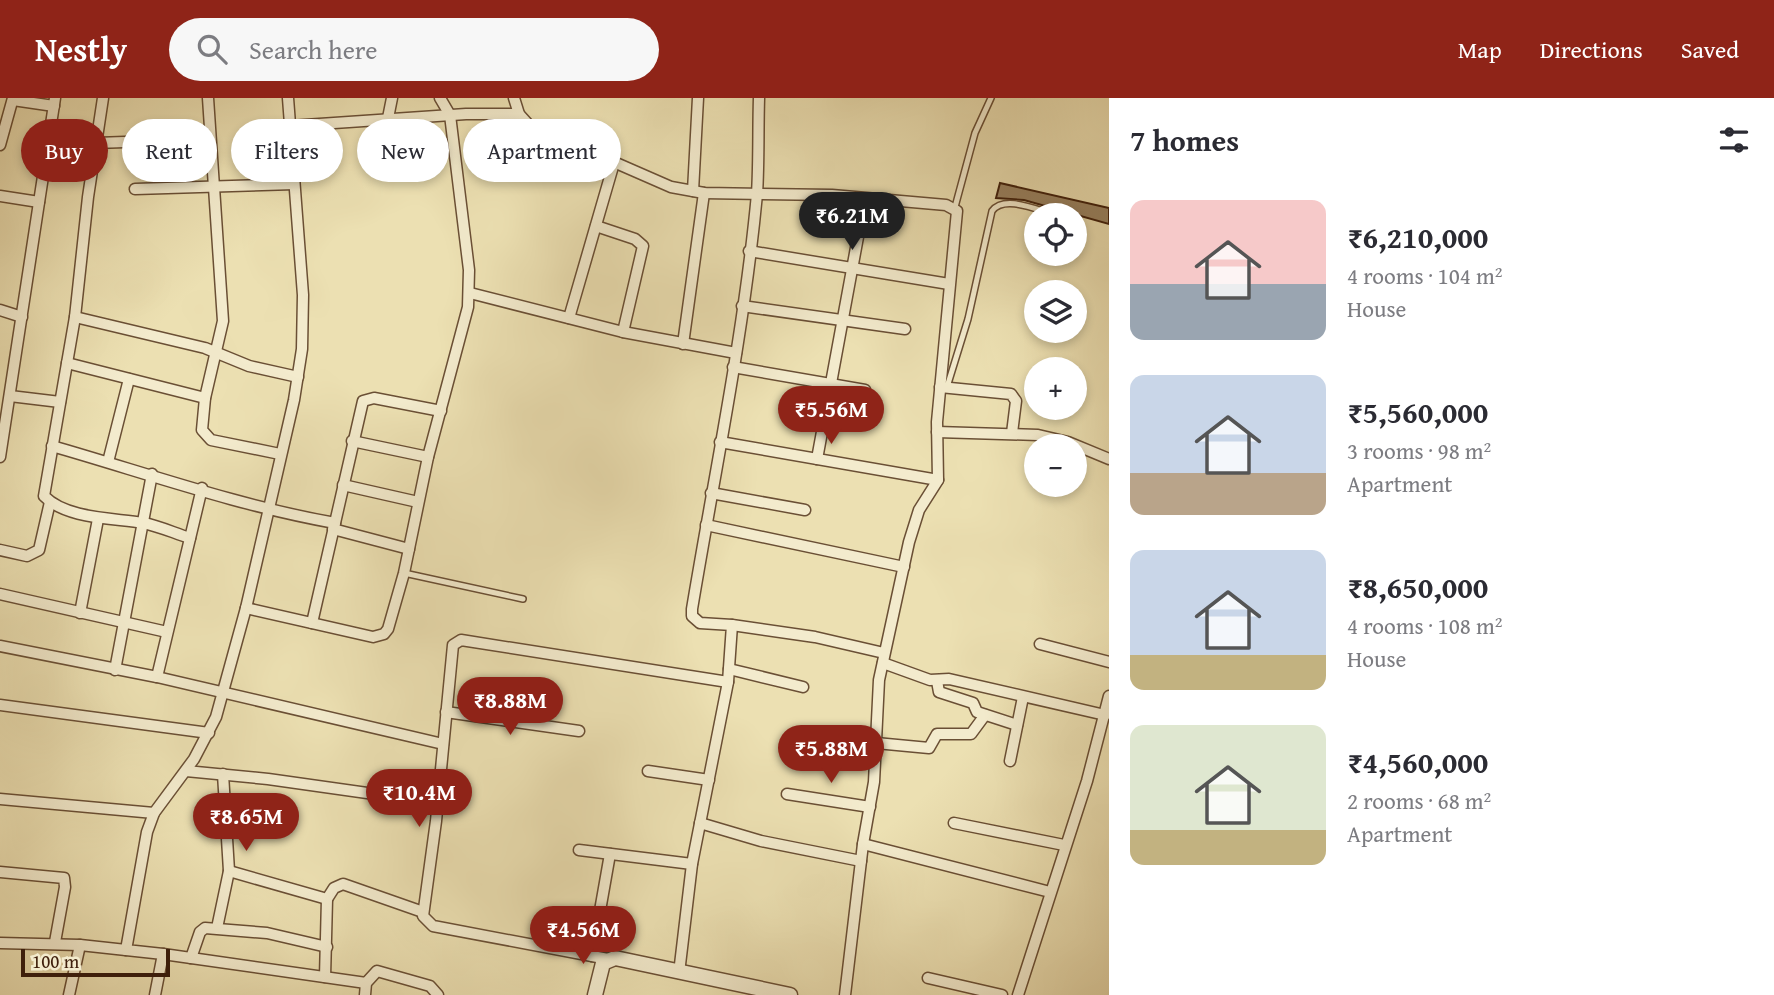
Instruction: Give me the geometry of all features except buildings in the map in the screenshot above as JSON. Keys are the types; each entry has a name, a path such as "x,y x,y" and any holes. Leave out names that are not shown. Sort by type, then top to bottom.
{"street":[{"path":"100,119 103,98"},
{"path":"208,98 209,119"},
{"path":"288,98 289,119"},
{"path":"387,118 392,98"},
{"path":"246,608 373,637 384,634 404,573 428,457 465,326 470,293 450,115 440,98"},
{"path":"514,98 519,114 524,119"},
{"path":"683,344 698,192 698,98"},
{"path":"759,98 757,192 750,251 736,354 692,616 700,623 816,637 883,658 937,681 949,679 1105,715"},
{"path":"0,145 5,115 13,99 55,100 10,396 4,407 0,457"},
{"path":"343,122 519,114"},
{"path":"621,166 671,187 698,192 757,192 955,207 958,216 949,284 943,387 937,432 938,481 919,510 883,658 876,703 876,743 870,807 845,995"},
{"path":"91,182 75,317 43,491 50,502 98,519 144,524 190,538"},
{"path":"214,182 223,321 218,352 205,398 202,425 206,438 280,454"},
{"path":"569,318 609,182"},
{"path":"126,950 147,832 154,813 186,771 209,733 246,608 298,377 302,349 303,295 294,184 135,189"},
{"path":"0,196 38,202"},
{"path":"817,459 865,199"},
{"path":"596,226 635,239 643,246 623,332"},
{"path":"750,251 949,284"},
{"path":"470,293 623,332 736,354"},
{"path":"742,306 905,329"},
{"path":"0,310 22,317"},
{"path":"75,317 218,352 249,366 298,377"},
{"path":"67,363 205,398"},
{"path":"733,367 865,390"},
{"path":"108,462 129,379"},
{"path":"943,387 1012,394 1016,401 1012,433"},
{"path":"10,396 60,402"},
{"path":"312,623 362,405 368,398 441,411"},
{"path":"937,432 1012,433 1056,439 1109,459"},
{"path":"352,441 428,457"},
{"path":"720,442 938,481"},
{"path":"52,446 409,550"},
{"path":"115,670 152,474"},
{"path":"343,485 418,502"},
{"path":"157,677 202,488"},
{"path":"711,493 805,510"},
{"path":"0,550 27,556 38,550 50,502"},
{"path":"79,613 98,519"},
{"path":"706,525 904,567"},
{"path":"0,594 167,632"},
{"path":"679,973 692,864 727,682 732,625"},
{"path":"727,682 456,641 453,645 438,803 423,912 426,922 433,926 608,959 623,958 679,973 790,995"},
{"path":"1040,644 1109,662"},
{"path":"0,646 157,677 443,744"},
{"path":"729,668 803,687"},
{"path":"937,681 939,692 973,703 977,712 1017,725"},
{"path":"1018,995 1109,696"},
{"path":"1010,761 1023,697"},
{"path":"0,705 209,733"},
{"path":"446,712 579,731"},
{"path":"876,743 929,748 935,734 971,734 985,715"},
{"path":"186,771 438,803"},
{"path":"648,771 709,780"},
{"path":"217,928 229,871 223,774"},
{"path":"787,794 870,807"},
{"path":"0,799 154,813"},
{"path":"700,823 772,843 861,861"},
{"path":"954,823 1064,845"},
{"path":"863,844 1050,892"},
{"path":"579,850 692,864"},
{"path":"592,956 610,854"},
{"path":"229,871 327,899"},
{"path":"0,872 64,878 65,887 55,942"},
{"path":"326,977 327,899 334,888 343,884 423,912"},
{"path":"191,958 200,932 217,928 278,935 327,947"},
{"path":"0,943 55,942 163,954 326,977 366,989 374,972 382,971 430,986 438,995"},
{"path":"69,995 80,945"},
{"path":"155,995 163,954"},
{"path":"595,995 600,970 608,959"},
{"path":"928,978 1002,995"}],"lane":[{"path":"955,207 975,133 991,98"},
{"path":"943,387 966,327 992,211 1000,204 1024,207"},
{"path":"404,573 523,599"}]}
